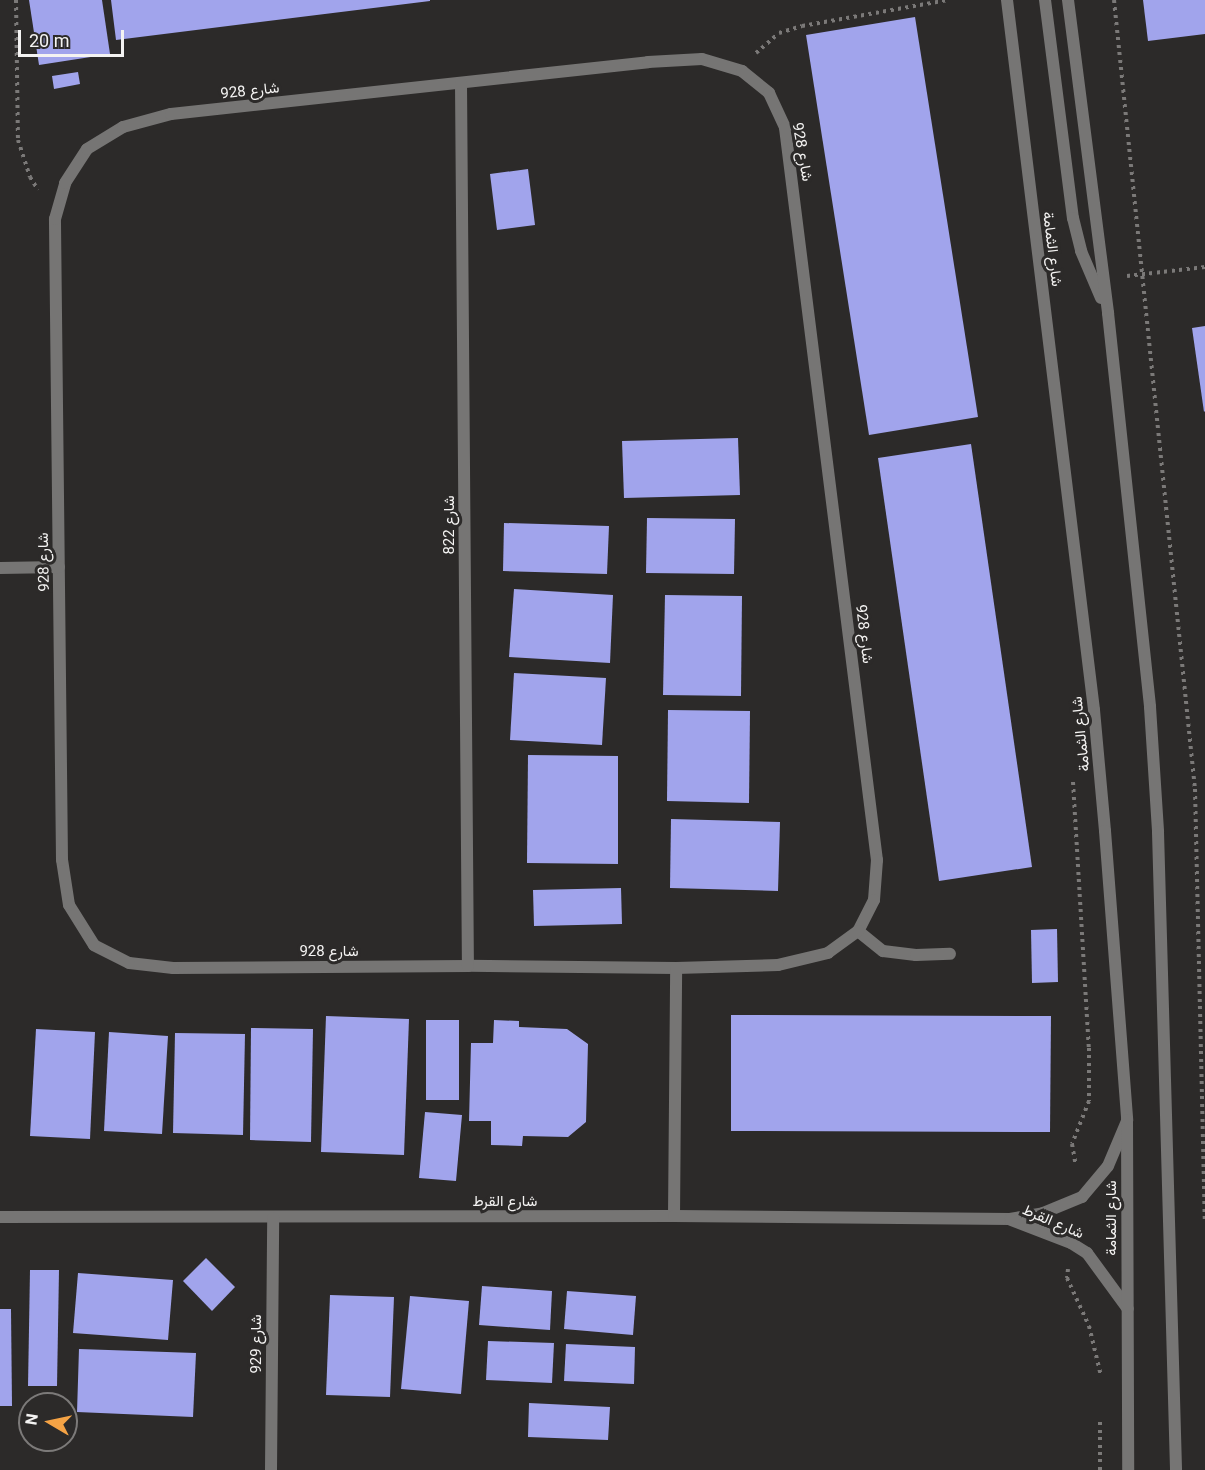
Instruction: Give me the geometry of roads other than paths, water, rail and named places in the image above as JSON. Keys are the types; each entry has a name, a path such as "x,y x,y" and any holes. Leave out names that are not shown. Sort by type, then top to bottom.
{"street":[{"name":"شارع الثمامة","path":"1006,0 1094,710 1127,1120 1128,1470"},
{"path":"1045,0 1073,218 1081,251 1108,313"},
{"path":"1068,0 1108,313 1150,707 1158,832 1176,1470"},
{"name":"شارع 928","path":"702,59 742,71 769,93 785,128 877,860 874,900 858,931 828,953 778,965 676,968 468,966 173,968 129,963 94,945 69,904 62,860 55,219 65,183 87,149 123,127 171,114 461,84 648,62 702,59"},
{"name":"شارع 822","path":"461,84 468,966"},
{"path":"0,568 59,567"},
{"path":"858,931 883,951 916,955 950,954"},
{"path":"674,1216 676,968"},
{"name":"شارع القرط","path":"0,1218 674,1216 1010,1219 1043,1213 1082,1197 1108,1166 1127,1120"},
{"name":"شارع 929","path":"271,1470 273,1218"},
{"name":"شارع القرط","path":"1010,1219 1071,1243 1087,1253 1128,1309"}]}
